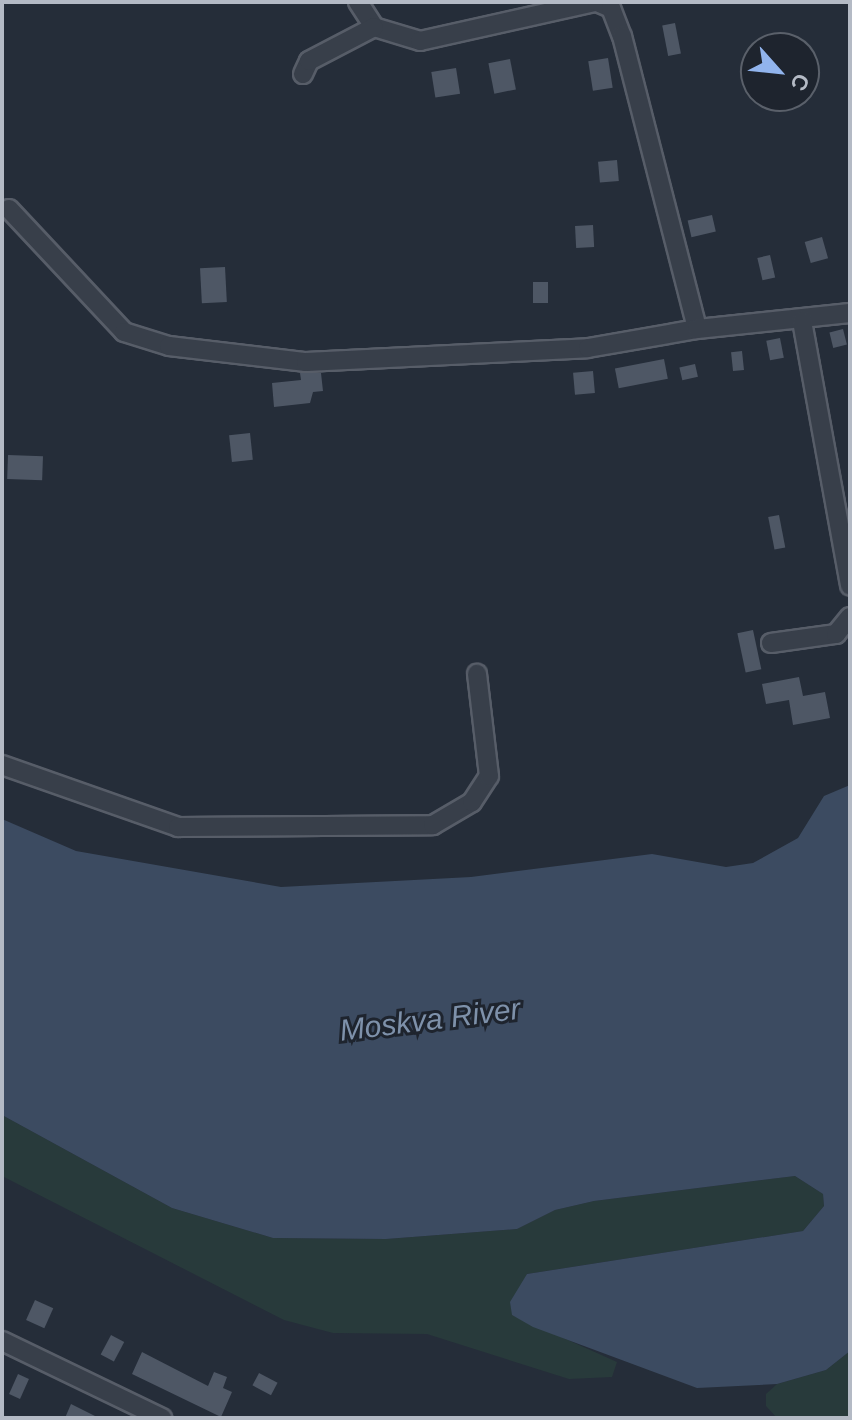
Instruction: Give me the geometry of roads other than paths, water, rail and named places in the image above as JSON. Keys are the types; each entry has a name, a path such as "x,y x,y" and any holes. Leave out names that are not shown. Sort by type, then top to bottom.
{"street":[{"path":"358,2 374,27 420,41 595,2 611,8 622,36 697,329"},
{"path":"303,74 309,61 374,27"},
{"path":"9,209 124,332 169,346 306,362 588,348 697,329 802,321 850,313"},
{"path":"802,321 850,586"},
{"path":"771,643 836,634 850,617"},
{"path":"2,765 178,827 433,825 472,802 489,776 477,674"},
{"path":"2,1341 162,1418"}],"water":[{"name":"Moskva River","path":"850,785 850,1351 826,1370 777,1384 697,1388 533,1327 512,1315 510,1302 527,1274 803,1231 824,1206 823,1194 795,1176 594,1201 555,1210 517,1229 386,1239 273,1238 172,1208 2,1115 2,819 76,851 281,887 471,877 652,854 726,867 753,863 798,838 824,796"}]}
